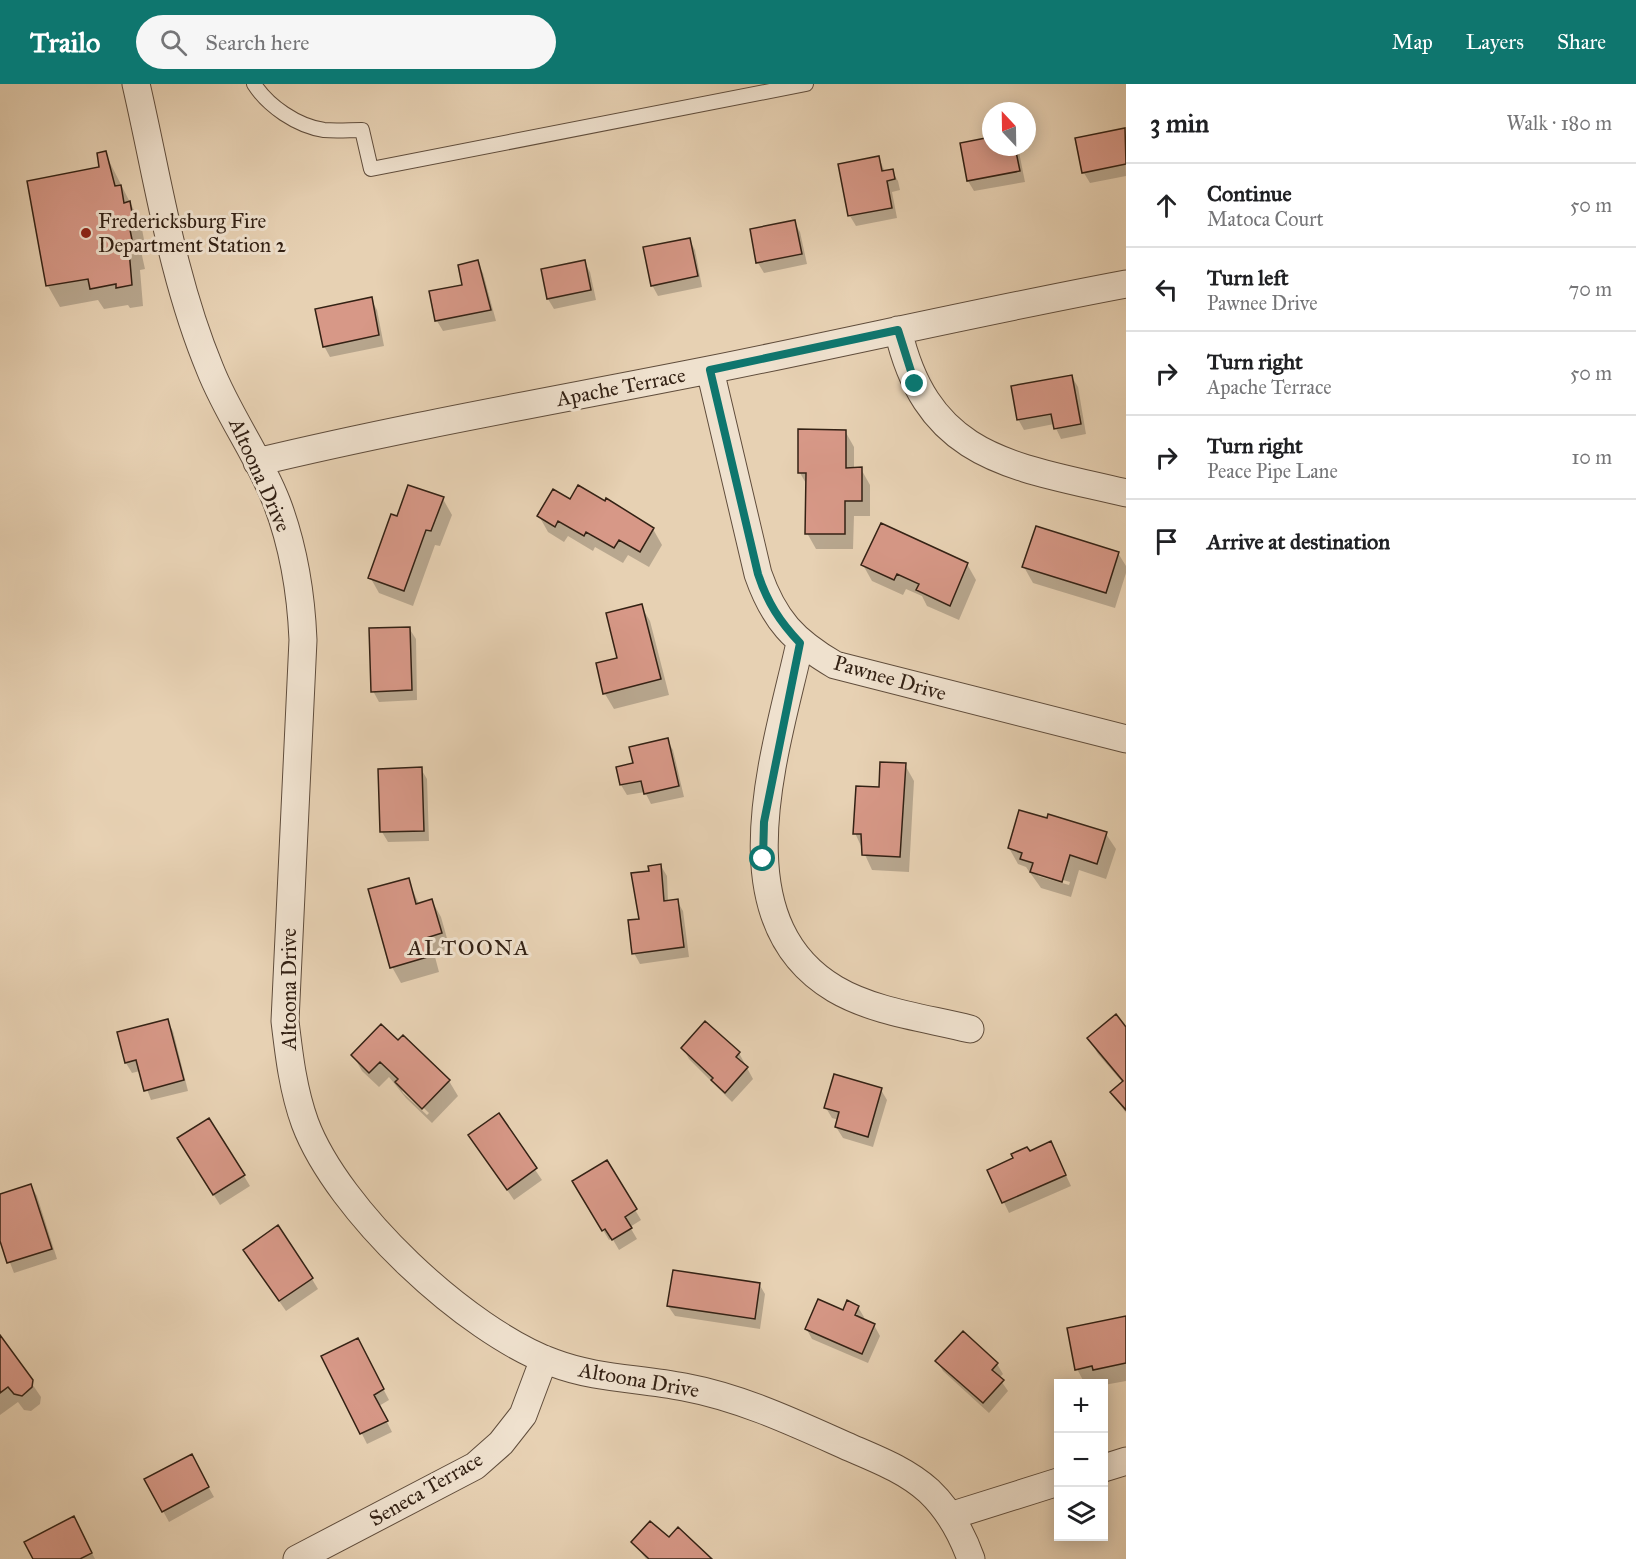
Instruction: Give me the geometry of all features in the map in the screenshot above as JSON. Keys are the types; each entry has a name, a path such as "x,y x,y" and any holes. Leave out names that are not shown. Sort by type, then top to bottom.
{"street":[{"name":"Altoona Drive","path":"136,84 186,302 210,370 276,501 292,546 301,592 303,640 285,1021 291,1071 305,1122 323,1161 342,1188 400,1255 458,1305 505,1338 544,1359 596,1376 683,1387 739,1401 903,1472 929,1491 950,1516 963,1538 971,1559"},
{"name":"Apache Terrace","path":"257,462 364,436 710,370 1126,284"},
{"path":"898,330 915,384 934,413 953,433 981,453 1012,466 1126,493"},
{"name":"Pawnee Drive","path":"710,370 765,597 780,622 800,643 835,665 1126,739"},
{"path":"800,643 764,822 763,859 768,888 779,924 791,945 810,969 834,988 862,1002 970,1029"},
{"name":"Seneca Terrace","path":"297,1559 475,1466 501,1443 523,1415 544,1359"},
{"path":"1108,1467 1126,1461"},
{"path":"950,1516 1054,1484"}],"lane":[{"path":"254,84 279,110 297,121 323,130 362,130 371,169 806,84"}],"building":[{"path":"1125,128 1126,164 1082,173 1075,138"},
{"path":"982,139 982,156 1017,156 1020,171 967,181 960,143"},
{"path":"106,151 115,186 121,185 124,203 130,201 135,230 130,230 134,249 129,250 132,285 116,288 116,284 90,289 88,279 46,286 27,181 99,167 97,153"},
{"path":"879,156 882,171 893,169 895,179 887,181 892,208 848,216 838,164"},
{"path":"795,220 802,254 756,263 750,229"},
{"path":"690,238 698,276 651,286 643,247"},
{"path":"478,260 491,310 435,321 429,291 462,285 458,265"},
{"path":"585,260 591,290 547,299 541,269"},
{"path":"372,297 379,335 323,347 315,309"},
{"path":"1072,375 1081,424 1054,429 1051,414 1017,420 1011,386"},
{"path":"798,429 846,430 846,468 862,467 862,501 845,501 845,534 805,534 806,473 798,473"},
{"path":"408,485 444,497 431,531 426,530 404,591 368,578 391,514 397,516"},
{"path":"578,485 605,501 606,498 654,528 640,552 619,540 614,548 586,532 584,536 558,521 555,527 537,516 553,489 570,499"},
{"path":"881,523 968,563 950,606 916,590 919,584 897,574 894,580 861,565"},
{"path":"1036,526 1119,552 1106,593 1022,567"},
{"path":"642,604 661,679 603,694 596,663 617,658 606,613"},
{"path":"410,627 412,690 371,692 369,628"},
{"path":"668,738 679,786 644,794 641,781 620,785 616,767 633,763 629,747"},
{"path":"880,762 906,763 900,857 862,855 861,834 853,834 856,786 879,787"},
{"path":"422,767 424,831 380,832 378,769"},
{"path":"1019,810 1047,818 1048,814 1107,832 1097,864 1070,855 1062,882 1030,872 1033,863 1020,859 1022,853 1008,848"},
{"path":"661,864 664,901 678,899 684,947 632,954 628,920 639,919 631,873 649,871 648,866"},
{"path":"409,878 416,904 432,899 442,933 426,938 431,956 390,968 368,889"},
{"path":"1116,1014 1126,1027 1126,1110 1110,1092 1123,1081 1087,1038"},
{"path":"168,1019 184,1080 144,1091 136,1060 125,1063 117,1032"},
{"path":"705,1021 740,1052 736,1057 748,1067 725,1093 711,1080 713,1078 681,1048"},
{"path":"381,1024 398,1040 403,1035 450,1080 422,1109 395,1082 398,1079 380,1062 369,1073 351,1055"},
{"path":"834,1074 882,1088 868,1137 835,1127 839,1112 824,1108"},
{"path":"499,1113 537,1168 507,1190 468,1135"},
{"path":"209,1118 245,1175 213,1195 177,1138"},
{"path":"1051,1141 1066,1175 1002,1203 987,1170 1013,1158 1011,1154 1027,1147 1030,1151"},
{"path":"607,1160 637,1209 625,1217 632,1228 612,1240 605,1229 602,1231 572,1181"},
{"path":"31,1184 52,1249 7,1263 0,1241 0,1194"},
{"path":"278,1225 313,1278 279,1301 243,1250"},
{"path":"673,1270 760,1283 755,1319 667,1306"},
{"path":"818,1299 843,1310 847,1300 859,1306 855,1315 875,1324 862,1354 805,1329"},
{"path":"1126,1316 1126,1363 1093,1370 1092,1366 1075,1370 1067,1328"},
{"path":"963,1331 998,1363 992,1370 1004,1380 983,1403 935,1361"},
{"path":"0,1335 33,1380 32,1387 22,1396 14,1394 8,1387 0,1393"},
{"path":"358,1338 384,1389 374,1395 388,1421 360,1434 321,1356"},
{"path":"192,1454 209,1487 162,1512 144,1479"},
{"path":"74,1516 92,1553 80,1559 33,1559 24,1542"},
{"path":"650,1521 669,1537 678,1527 712,1559 649,1559 631,1542"}],"place":[{"name":"Fredericksburg Fire Department Station 2","path":"86,233"}],"district":[{"name":"ALTOONA","path":"469,947"}],"route":[{"path":"763,859 764,822 800,643 780,622 765,597 710,370 898,330 915,384"}]}
